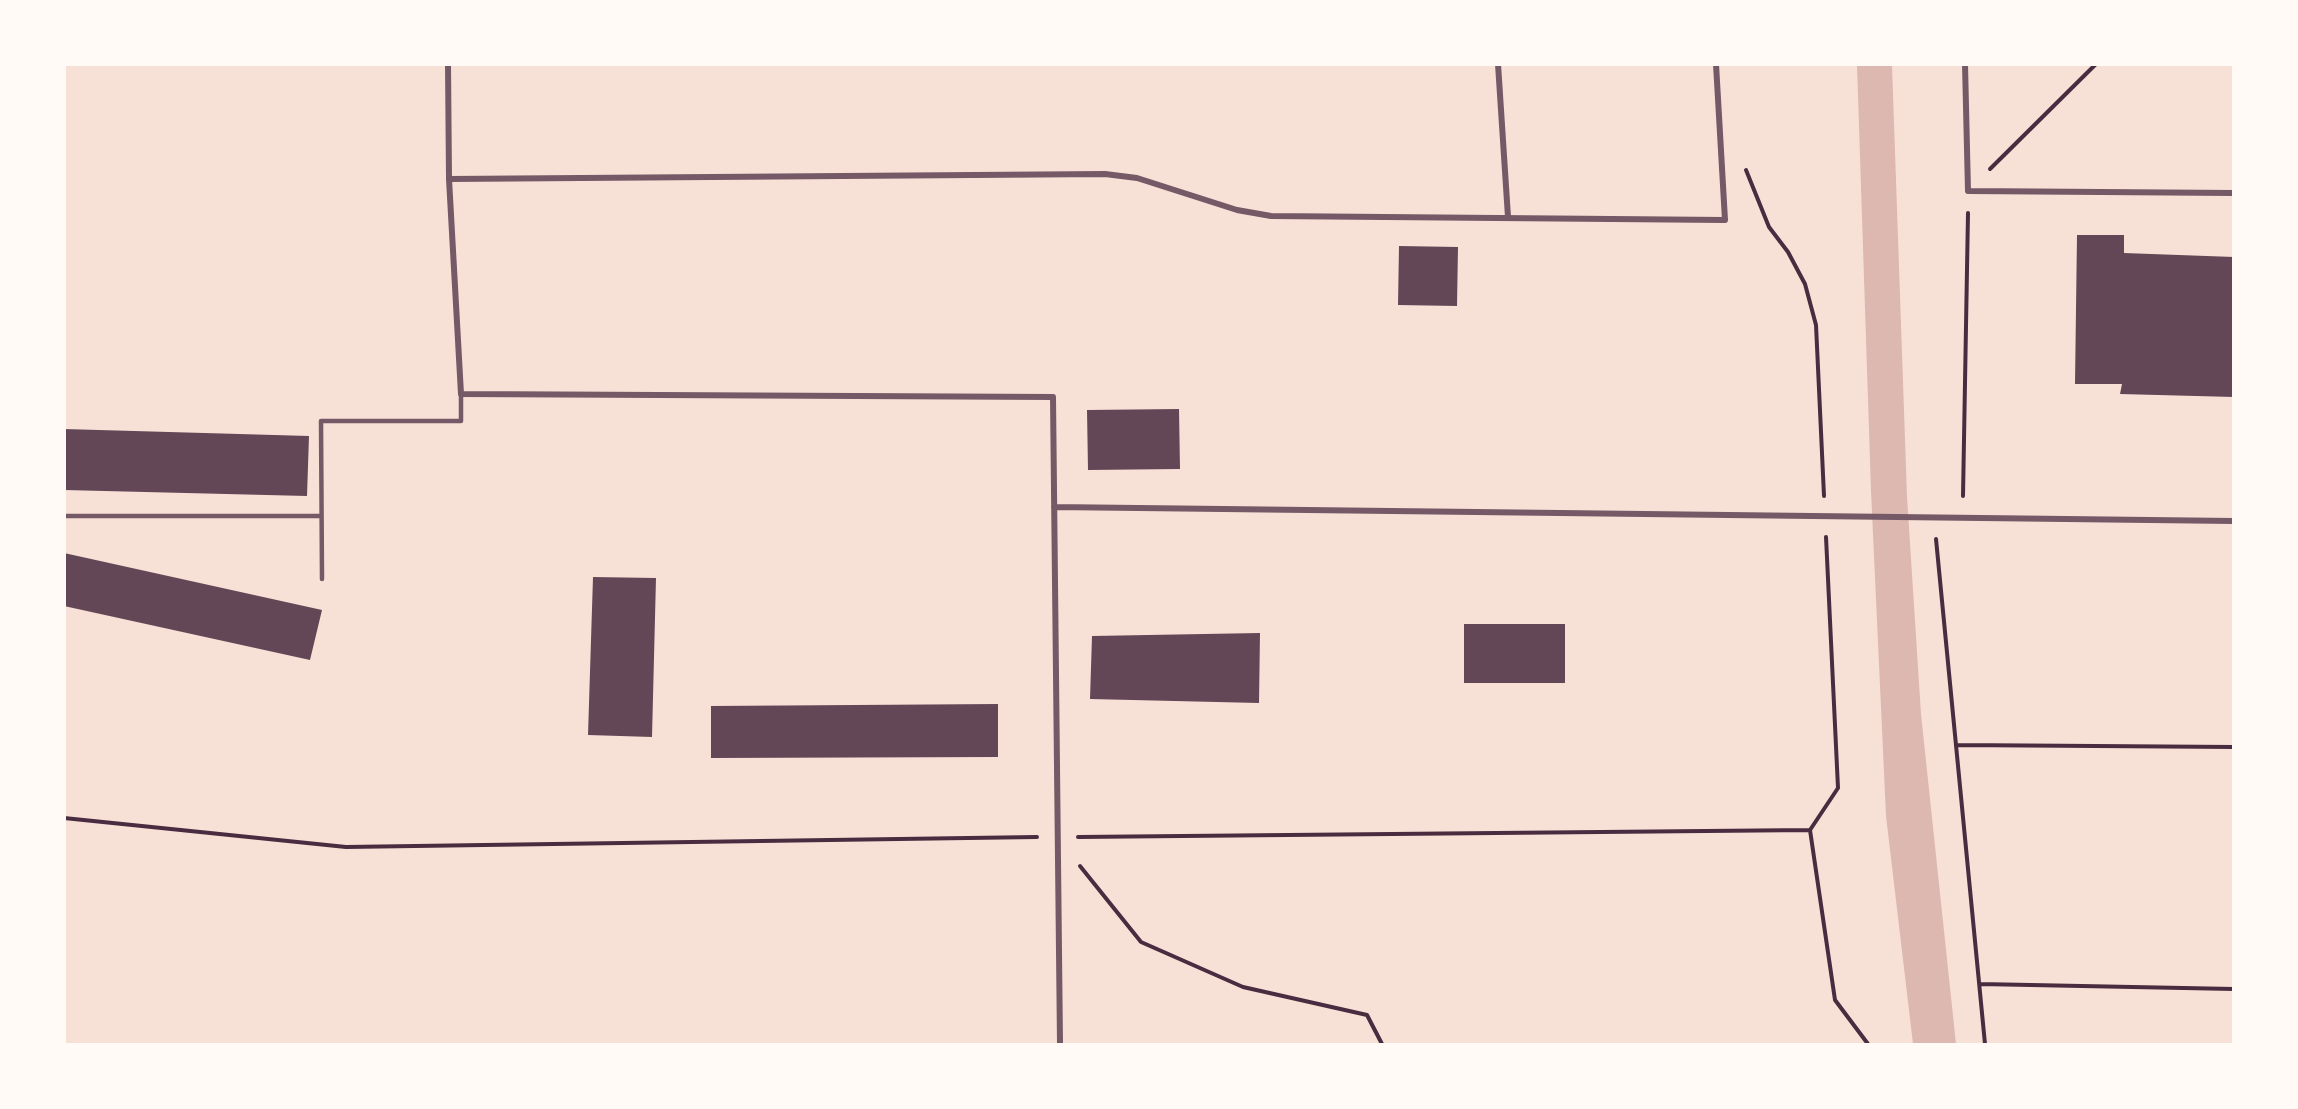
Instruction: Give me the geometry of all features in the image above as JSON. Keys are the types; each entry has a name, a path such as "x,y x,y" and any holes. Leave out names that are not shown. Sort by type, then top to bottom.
{"street":[{"path":"448,64 449,179 460,394 1053,397 1060,1044"},
{"path":"1497,64 1508,217"},
{"path":"449,179 1105,174 1137,178 1237,210 1271,216 1725,220 1716,64"},
{"path":"1965,64 1968,191 2234,193"},
{"path":"1054,507 2234,521"}],"lane":[{"path":"322,579 321,421 461,421 460,394"},
{"path":"64,516 321,516"}],"path":[{"path":"1962,518 1968,191 2096,64"},
{"path":"1769,227 1788,252 1805,284 1816,325 1838,788 1809,830 1834,1000 1868,1044"},
{"path":"1934,518 1985,1044"},
{"path":"1957,744 2234,747"},
{"path":"64,818 345,847 1809,830"},
{"path":"1058,837 1141,942 1243,987 1367,1015 1382,1044"},
{"path":"1980,984 2234,988"}],"shaded area":[{"path":"1857,65 1892,65 1907,497 1921,714 1956,1044 1913,1044 1886,816 1871,491"}],"building":[{"path":"2077,235 2124,235 2124,253 2234,257 2234,397 2120,394 2122,384 2075,384"},
{"path":"1399,246 1458,247 1457,306 1398,305"},
{"path":"1179,409 1180,469 1088,470 1087,410"},
{"path":"64,429 309,436 307,496 64,490"},
{"path":"64,553 322,610 310,660 64,606"},
{"path":"593,577 656,578 652,737 588,735"},
{"path":"1464,624 1565,624 1565,683 1464,683"},
{"path":"1260,633 1259,703 1090,699 1092,636"},
{"path":"998,704 998,757 711,758 711,706"}]}
